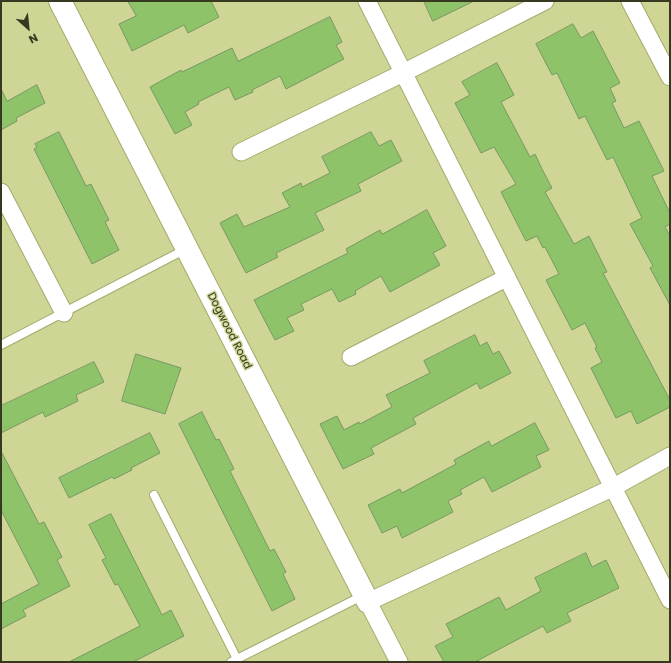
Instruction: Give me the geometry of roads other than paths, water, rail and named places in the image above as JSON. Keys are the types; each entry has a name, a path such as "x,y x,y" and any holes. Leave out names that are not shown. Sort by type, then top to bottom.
{"street":[{"name":"Dogwood Road","path":"60,1 399,662"},
{"path":"366,1 670,600"},
{"path":"241,152 403,73 545,1"},
{"path":"630,1 670,77"},
{"path":"1,192 64,313"},
{"path":"351,357 506,278"},
{"path":"366,598 612,488 670,456"}],"lane":[{"path":"1,345 187,249"},
{"path":"154,495 234,660 366,598"}]}
